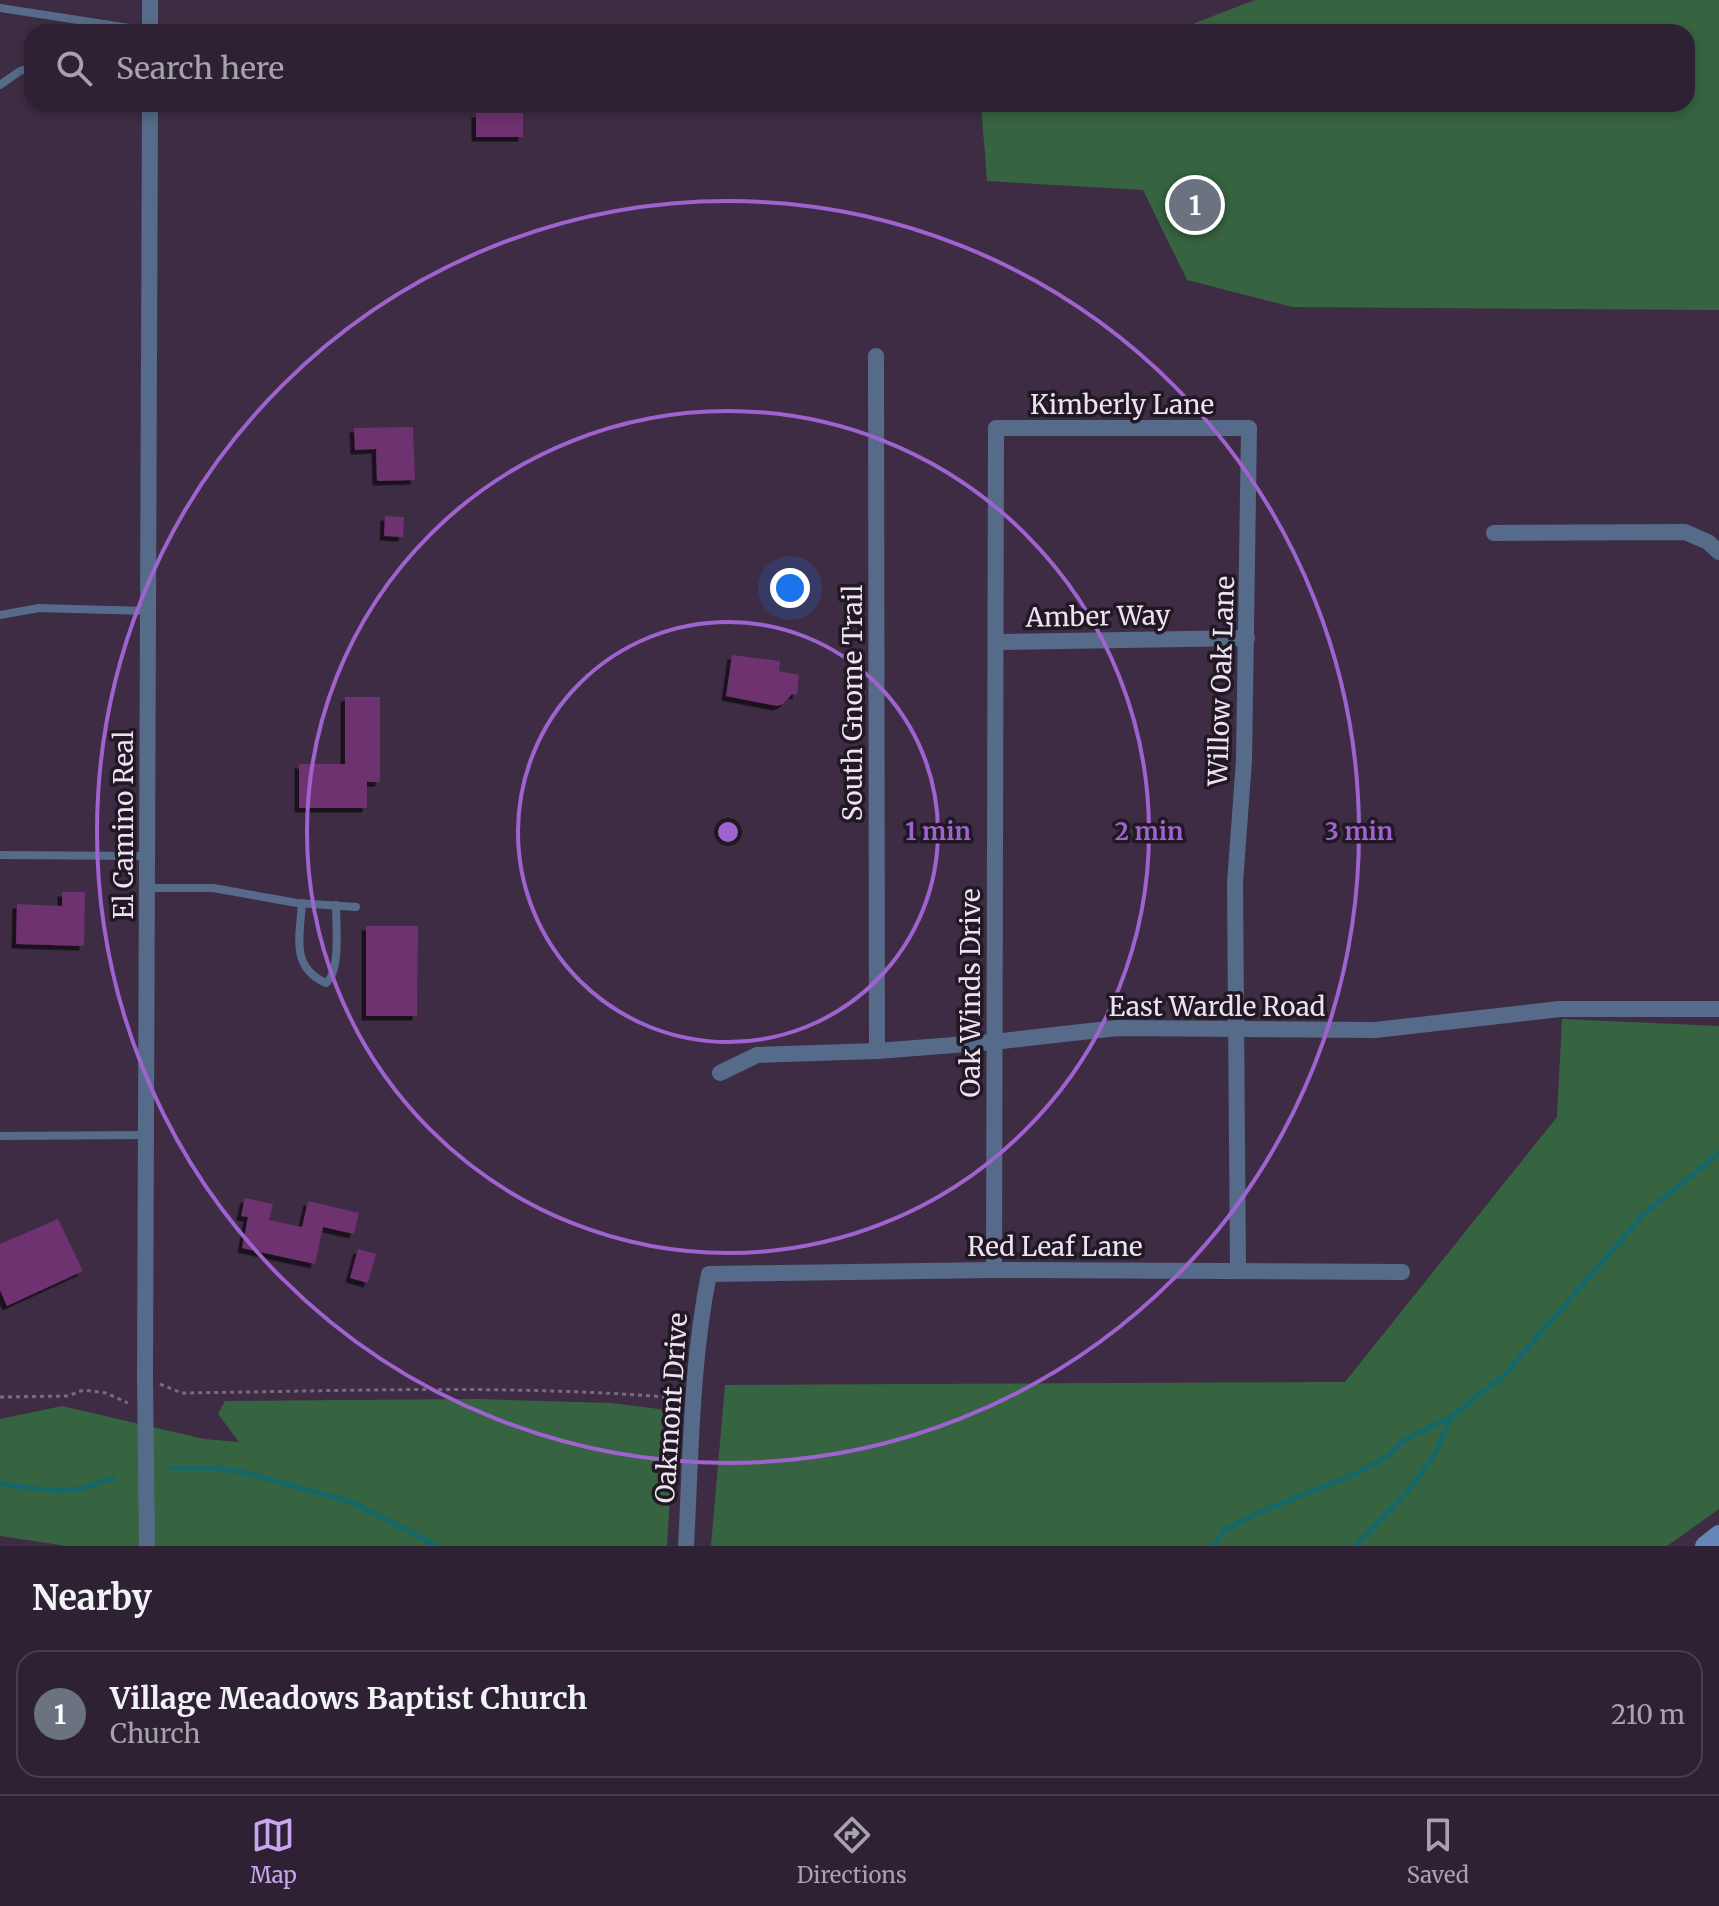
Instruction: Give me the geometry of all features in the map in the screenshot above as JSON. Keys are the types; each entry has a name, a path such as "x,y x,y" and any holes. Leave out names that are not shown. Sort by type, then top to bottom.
{"street":[{"path":"150,0 150,24"},
{"name":"El Camino Real","path":"147,1546 150,112"},
{"name":"South Gnome Trail","path":"876,356 877,1051"},
{"name":"Kimberly Lane","path":"996,428 1249,428"},
{"name":"Oak Winds Drive","path":"994,1270 996,428"},
{"name":"Willow Oak Lane","path":"1238,1271 1235,883 1244,760 1249,428"},
{"path":"1494,533 1685,532 1708,542 1719,552"},
{"name":"Amber Way","path":"997,642 1247,638"},
{"name":"East Wardle Road","path":"720,1073 757,1055 877,1051 1117,1028 1375,1030 1560,1009 1719,1009"},
{"name":"Red Leaf Lane","path":"709,1274 994,1270 1402,1272"},
{"name":"Oakmont Drive","path":"686,1546 700,1315 709,1274"},
{"path":"1705,1546 1719,1535"}],"lane":[{"path":"0,8 100,24"},
{"path":"0,85 24,70"},
{"path":"0,615 39,608 147,611"},
{"path":"0,855 147,856"},
{"path":"147,888 213,888 302,903 356,907"},
{"path":"302,903 300,957 312,977 326,983 333,977 335,967 336,905"},
{"path":"0,1136 146,1135"}],"path":[{"path":"145,1378 182,1393 589,1390 693,1399"},
{"path":"0,1397 68,1396 83,1390 106,1393 128,1404 146,1419"}],"green space":[{"path":"1255,0 1719,0 1719,310 1292,307 1187,280 1143,190 987,181 982,112 1695,112 1695,24 1195,23"},
{"path":"1562,1019 1719,1026 1719,1509 1667,1546 711,1546 725,1385 1345,1382 1557,1117"},
{"path":"479,1399 611,1403 675,1411 667,1546 67,1546 0,1536 0,1419 62,1406 204,1439 239,1442 218,1414 225,1401"}],"building":[{"path":"476,113 523,113 523,137 476,137"},
{"path":"413,427 415,480 377,481 376,449 355,450 354,428"},
{"path":"385,516 404,517 403,537 384,536"},
{"path":"732,655 780,661 779,671 799,675 797,695 792,694 777,706 726,696"},
{"path":"345,697 380,697 380,782 367,782 367,808 299,808 299,764 345,764"},
{"path":"62,892 85,892 84,946 16,944 17,904 62,906"},
{"path":"366,926 418,926 417,1016 366,1016"},
{"path":"245,1198 273,1204 269,1220 302,1227 308,1201 359,1213 354,1234 323,1227 315,1264 242,1248 248,1217 241,1216"},
{"path":"58,1219 83,1271 7,1306 0,1290 0,1244"},
{"path":"358,1249 376,1254 368,1283 350,1278"}],"waterway":[{"path":"1355,1546 1409,1490 1434,1456 1451,1417 1505,1374 1643,1215 1719,1153"},
{"path":"1214,1546 1224,1530 1357,1473 1385,1458 1403,1441 1449,1418"},
{"path":"171,1468 215,1468 246,1473 351,1502 437,1546"},
{"path":"0,1483 71,1490 114,1477"}],"place":[{"name":"Village Meadows Baptist Church","path":"1195,205"}]}
